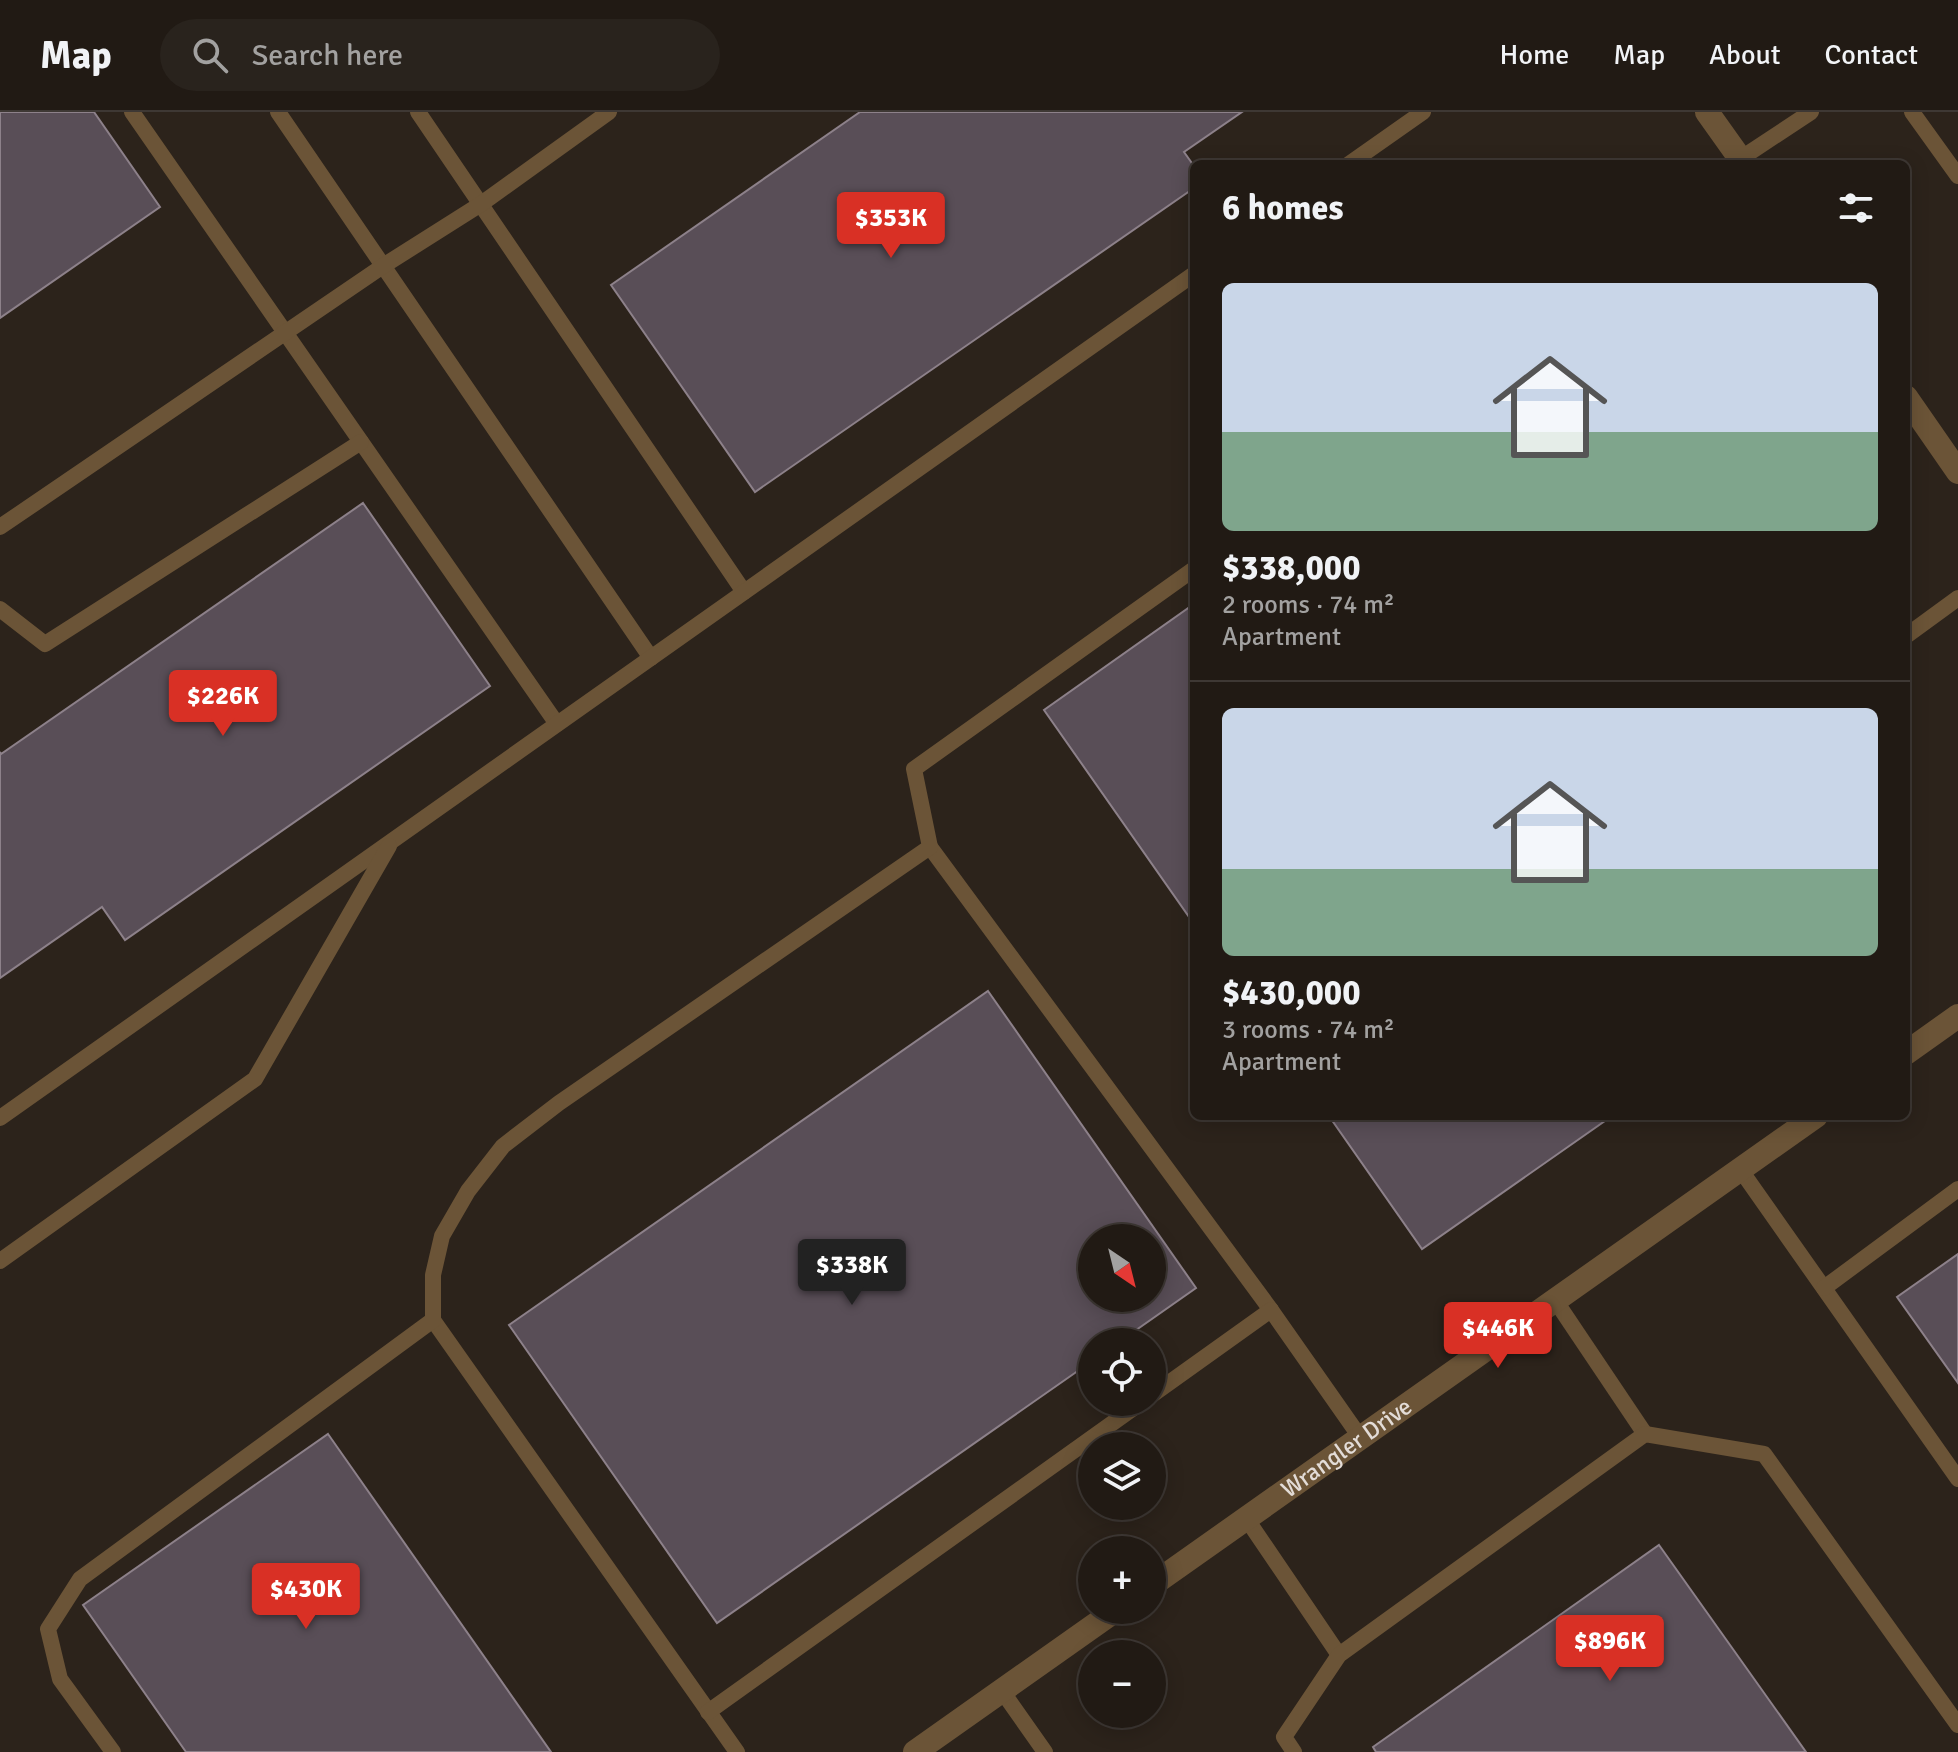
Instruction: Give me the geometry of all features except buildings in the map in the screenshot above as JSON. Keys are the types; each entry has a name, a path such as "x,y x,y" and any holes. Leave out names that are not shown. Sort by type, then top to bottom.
{"street":[{"path":"1707,112 1741,160"},
{"path":"1910,403 1958,472"},
{"path":"1910,1050 1958,1016"},
{"name":"Wrangler Drive","path":"1166,1575 1810,1120"},
{"path":"915,1752 1096,1624"}],"lane":[{"path":"132,112 557,724"},
{"path":"278,112 651,658"},
{"path":"418,112 744,592"},
{"path":"0,527 383,266 481,204 609,112"},
{"path":"1355,160 1423,112"},
{"path":"1745,160 1811,112"},
{"path":"1912,112 1958,176"},
{"path":"0,1118 1190,277"},
{"path":"0,609 45,644 361,442"},
{"path":"1190,572 914,769 930,847 1271,1310 1360,1437"},
{"path":"1910,634 1958,598"},
{"path":"0,1261 255,1079 391,841"},
{"path":"737,1752 433,1320 433,1275 442,1236 468,1191 503,1146 559,1103 930,847"},
{"path":"1740,1169 1958,1479"},
{"path":"1824,1288 1958,1189"},
{"path":"1555,1300 1645,1434"},
{"path":"1166,1385 1271,1310"},
{"path":"113,1752 60,1679 48,1629 80,1579 433,1320"},
{"path":"708,1712 1122,1416"},
{"path":"1294,1752 1284,1737 1339,1655 1645,1434 1764,1454 1958,1725"},
{"path":"1246,1518 1339,1655"},
{"path":"1002,1691 1045,1752"}]}
